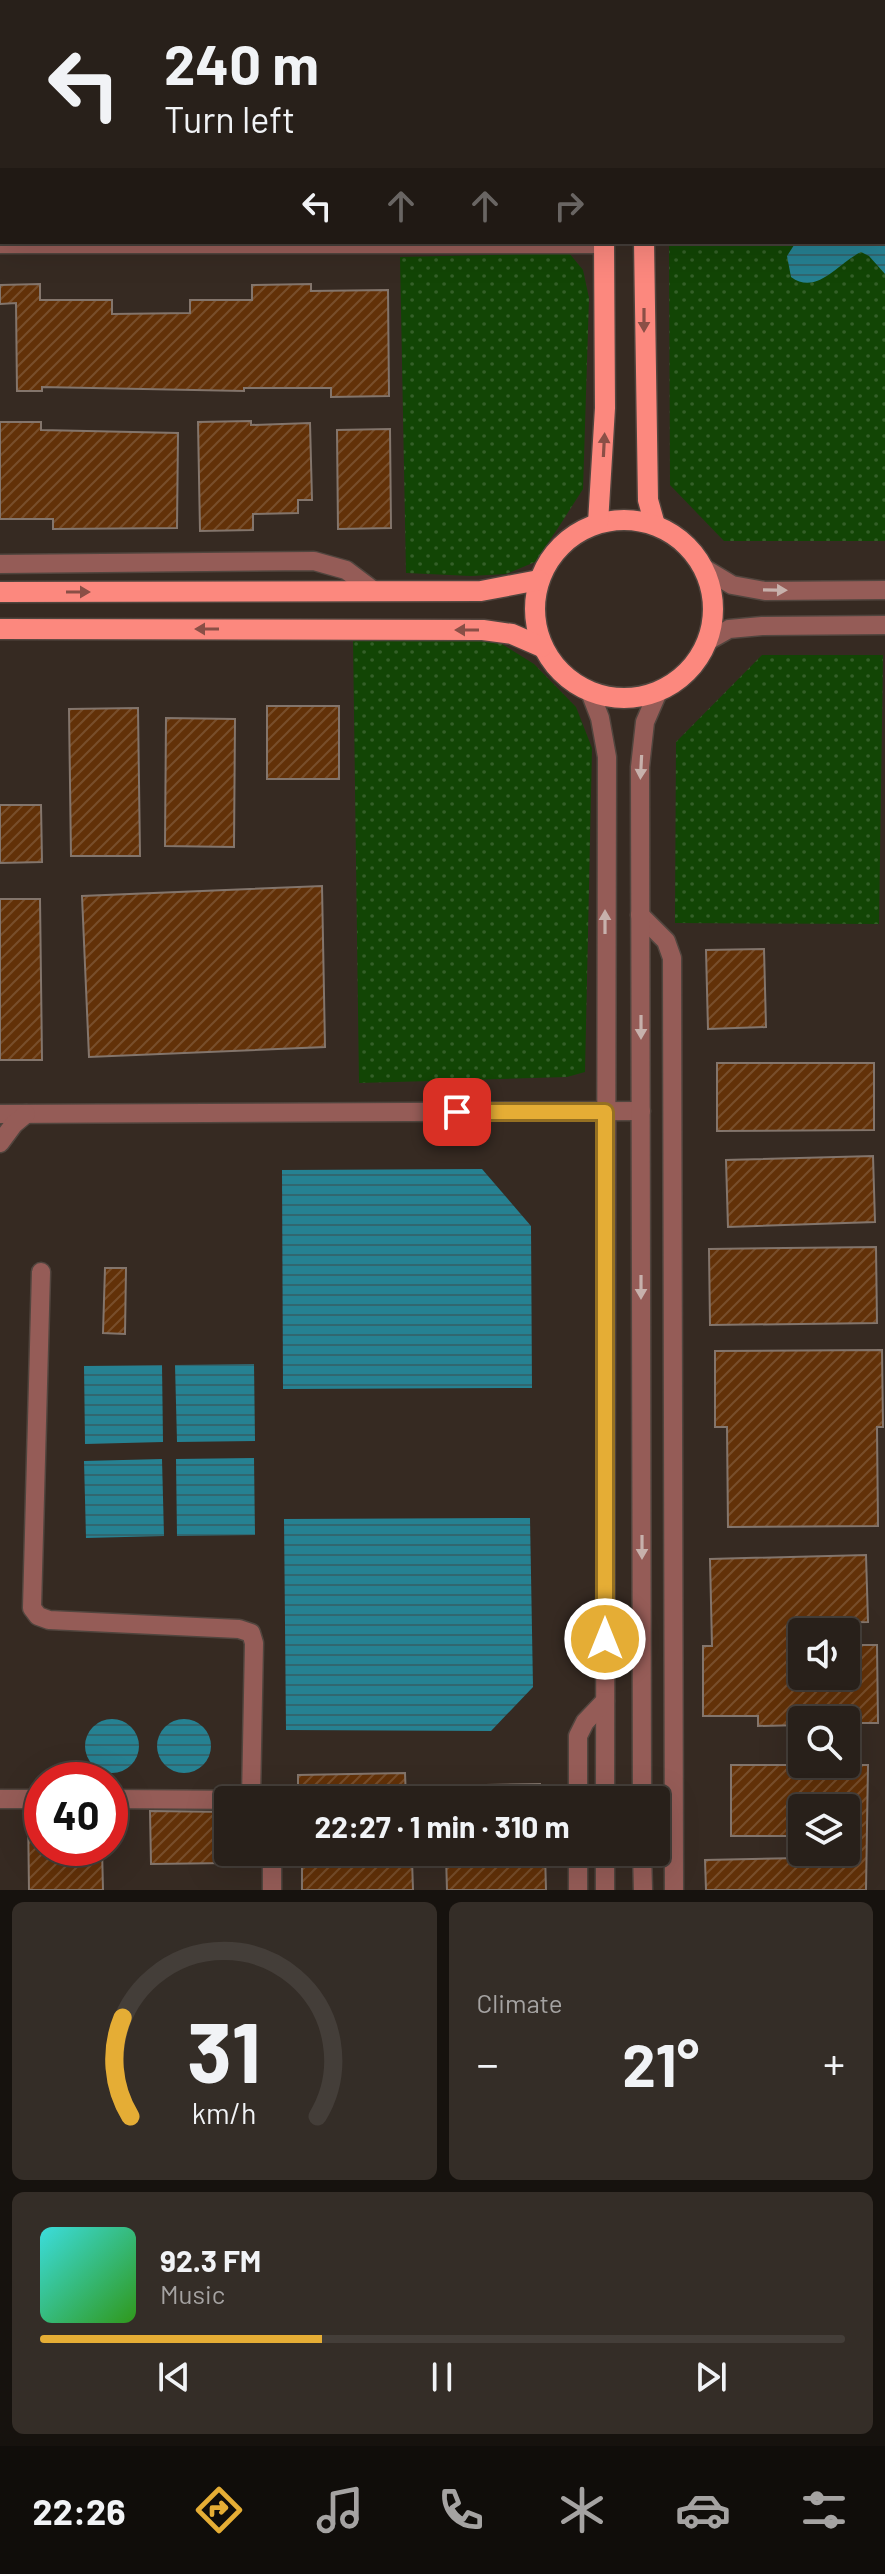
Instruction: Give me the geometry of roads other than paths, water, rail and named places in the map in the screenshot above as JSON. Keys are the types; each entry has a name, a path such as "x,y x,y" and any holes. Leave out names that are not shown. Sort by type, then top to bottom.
{"main road":[{"path":"598,523 605,408 604,244"},
{"path":"644,244 648,500 655,525"},
{"path":"626,519 655,525 682,541 702,567 713,604 706,642 695,663 678,680 658,692 624,699 590,692 562,674 542,647 534,613 539,580 561,544 598,523 626,519"},
{"path":"0,592 481,591 539,580"},
{"path":"0,629 483,630 512,634 542,647"}],"street":[{"path":"0,564 314,561 346,570 374,591"},
{"path":"702,567 732,585 765,591 885,590"},
{"path":"706,642 729,629 885,625"},
{"path":"590,692 600,718 607,757 605,1786"},
{"path":"642,1786 640,767 645,722 658,692"},
{"path":"640,915 666,941 672,958 674,1890"},
{"path":"0,1114 641,1111"},
{"path":"0,1143 26,1114"},
{"path":"41,1272 32,1608 38,1616 49,1620 239,1629 251,1633 254,1643 251,1786"},
{"path":"578,1786 578,1736 585,1722 605,1701"},
{"path":"0,1799 24,1799"},
{"path":"128,1799 214,1799"},
{"path":"272,1866 272,1890"},
{"path":"578,1866 578,1890"},
{"path":"605,1866 605,1890"},
{"path":"642,1866 643,1890"}],"water":[{"path":"795,244 885,244 885,274 869,256 861,252 819,280 801,282 791,277 787,256"},
{"path":"482,1169 531,1226 532,1388 283,1389 282,1170"},
{"path":"254,1364 255,1441 177,1442 175,1365"},
{"path":"162,1365 163,1442 85,1444 84,1366"},
{"path":"254,1458 255,1535 177,1536 176,1459"},
{"path":"162,1459 164,1536 86,1538 84,1461"},
{"path":"530,1518 533,1687 491,1731 286,1730 284,1519"},
{"path":"184,1719 203,1727 211,1746 203,1765 184,1773 165,1765 157,1746 165,1727"},
{"path":"102,1721 122,1721 137,1736 137,1756 128,1767 128,1762 91,1762 87,1756 87,1736"}]}
